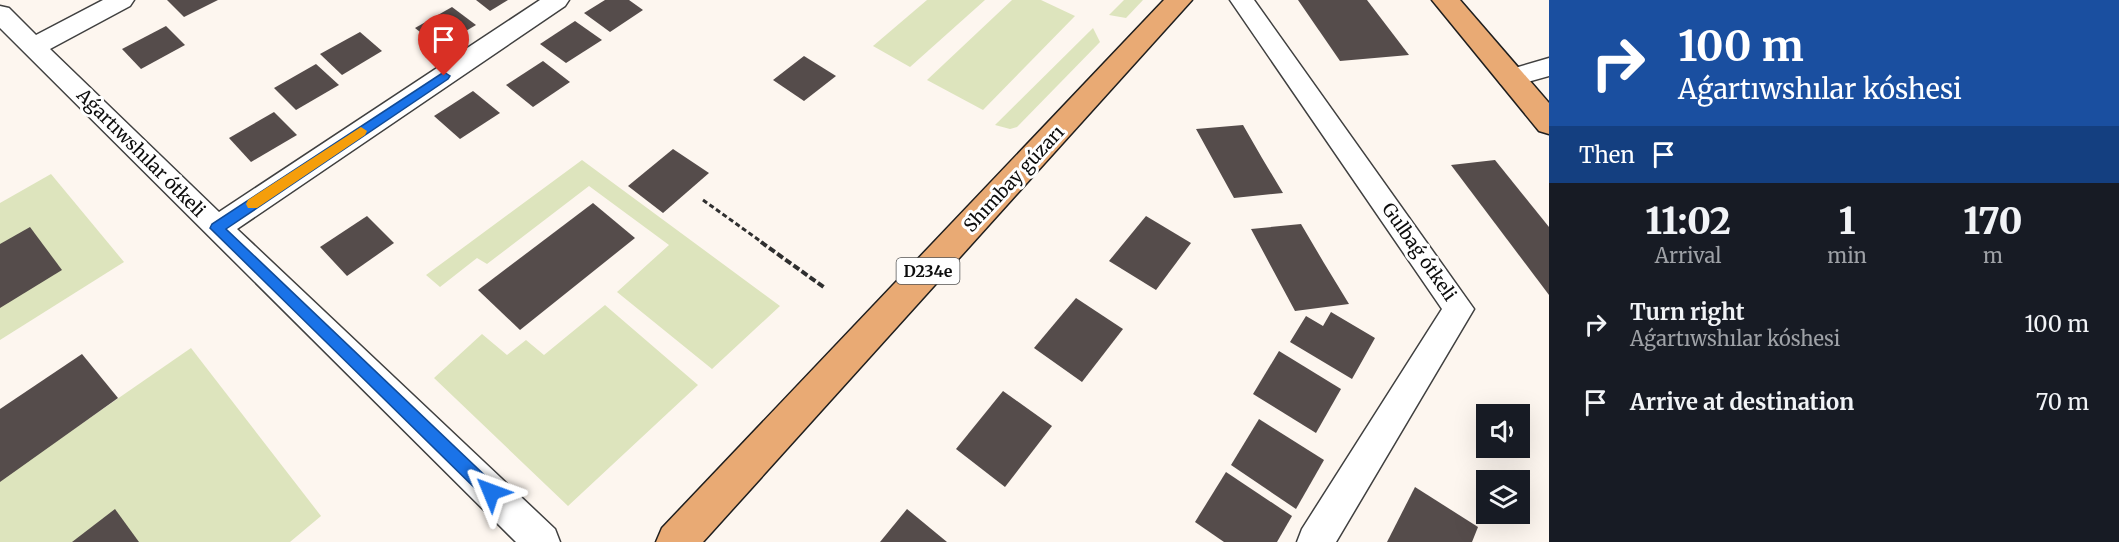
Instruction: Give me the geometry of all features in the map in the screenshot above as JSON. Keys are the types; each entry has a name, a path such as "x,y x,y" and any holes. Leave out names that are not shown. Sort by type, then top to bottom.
{"main road":[{"name":"Shımbay gúzarı","path":"682,539 1179,0"},
{"path":"1445,0 1549,123"}],"street":[{"path":"33,47 123,0"},
{"path":"217,228 557,0"},
{"name":"Gulbaǵ ótkeli","path":"1242,0 1459,309 1315,542"},
{"name":"Aǵartıwshılar ótkeli","path":"0,14 217,228 542,542"},
{"path":"1510,78 1549,67"}],"path":[{"path":"703,200 825,288"}],"green space":[{"path":"927,0 985,0 910,67 873,46"},
{"path":"1012,0 1041,0 1075,16 983,110 927,80"},
{"path":"1124,0 1143,0 1126,18 1109,15"},
{"path":"1093,28 1100,42 1017,127 1010,129 995,125"},
{"path":"582,160 780,306 712,369 617,292 669,245 589,186 487,264 477,258 440,287 426,275"},
{"path":"51,174 124,262 0,340 0,203"},
{"path":"605,305 698,385 568,506 434,378 482,334 507,355 526,340 544,355"},
{"path":"191,348 321,516 290,542 0,542 0,480"}],"building":[{"path":"167,0 218,0 184,17"},
{"path":"476,0 508,0 490,11"},
{"path":"605,0 629,0 643,10 610,32 584,13"},
{"path":"1298,0 1367,0 1409,55 1340,61"},
{"path":"452,7 476,25 439,47 415,28"},
{"path":"575,21 602,40 566,63 540,44"},
{"path":"166,26 185,45 141,69 122,49"},
{"path":"360,32 382,51 342,75 320,54"},
{"path":"804,56 836,76 804,101 773,80"},
{"path":"543,61 570,82 533,107 506,85"},
{"path":"316,64 339,85 296,110 274,88"},
{"path":"473,91 500,113 460,139 434,116"},
{"path":"274,112 297,135 251,162 229,138"},
{"path":"1243,125 1283,193 1234,198 1196,129"},
{"path":"673,149 709,173 663,213 628,186"},
{"path":"1495,160 1549,227 1549,295 1451,165"},
{"path":"593,203 635,238 520,330 478,290"},
{"path":"367,216 394,243 347,276 320,247"},
{"path":"1146,216 1191,243 1156,290 1109,261"},
{"path":"1301,224 1349,304 1295,311 1251,229"},
{"path":"30,227 62,270 0,308 0,244"},
{"path":"1076,298 1123,329 1082,382 1034,348"},
{"path":"1331,312 1375,338 1352,379 1290,342 1306,316 1323,326"},
{"path":"1279,351 1341,389 1316,433 1253,394"},
{"path":"82,354 118,398 0,482 0,409"},
{"path":"1003,391 1052,426 1005,487 956,449"},
{"path":"1259,419 1324,460 1296,509 1231,465"},
{"path":"1226,472 1292,516 1277,542 1224,542 1195,522"},
{"path":"1415,487 1478,527 1472,542 1387,542"},
{"path":"115,509 139,542 72,542"},
{"path":"907,509 947,542 880,542"}],"slow traffic":[{"path":"252,204 361,131"}],"route":[{"path":"444,76 217,228 491,492"}]}
